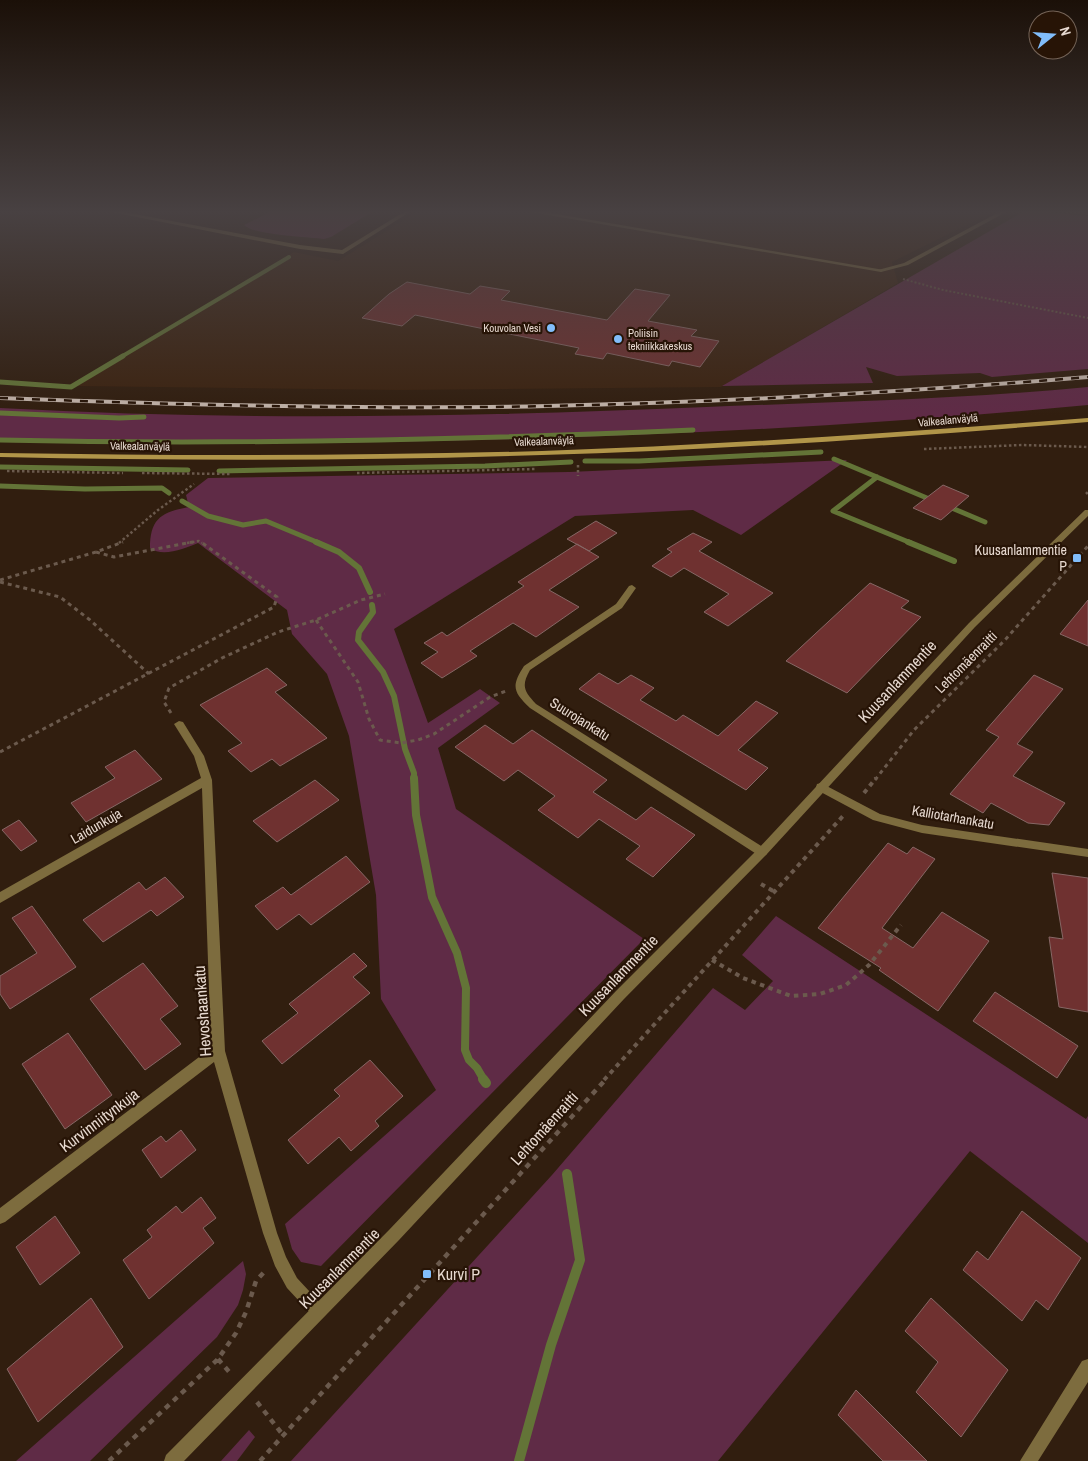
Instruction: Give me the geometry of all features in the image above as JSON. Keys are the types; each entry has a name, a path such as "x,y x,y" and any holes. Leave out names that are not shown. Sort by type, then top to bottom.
{"main road":[{"name":"Valkealanväylä","path":"0,455 215,458 587,451 836,440 1088,420"}],"street":[{"name":"Kuusanlammentie","path":"172,1461 414,1214 620,995 762,852 972,625 1088,512"},
{"path":"519,687 521,678 527,668 619,606 632,588"},
{"name":"Suurojankatu","path":"519,687 524,697 533,706 762,852"},
{"name":"Hevoshaankatu","path":"179,724 199,756 206,780 218,1051 270,1233 280,1261 292,1284 318,1311"},
{"name":"Laidunkuja","path":"0,898 206,780"},
{"name":"Kalliotarhankatu","path":"821,787 877,816 922,829 1088,853"},
{"name":"Kurvinniitynkuja","path":"0,1217 218,1051"},
{"path":"1028,1461 1088,1367"}],"path":[{"path":"903,278 943,290 1088,318"},
{"path":"1022,445 1088,448"},
{"path":"0,581 123,542 158,510 194,484"},
{"path":"0,752 274,607 277,597 199,541 114,557 96,552"},
{"name":"Lehtomäenraitti","path":"862,795 914,730 1005,640 1088,546"},
{"path":"0,581 60,597 90,620 149,674"},
{"path":"179,724 164,702 169,688 222,658 270,636 316,620 361,600 385,594"},
{"path":"316,620 358,682 369,719 380,740 392,743 415,742 447,727 494,694 519,687"},
{"name":"Lehtomäenraitti","path":"260,1461 846,812"},
{"path":"761,884 775,892"},
{"path":"712,960 742,978 791,996 820,994 846,985 868,965 901,925"},
{"path":"109,1461 218,1359 236,1333 246,1312 256,1281 262,1273 280,1261"},
{"path":"266,1412 284,1435"}],"shaded area":[{"path":"251,278 897,278 898,283 721,387 399,390 76,386"},
{"path":"908,278 1088,278 1088,369 992,377 980,373 897,376 866,367 873,383 722,386"},
{"path":"1088,387 1088,405 952,417 681,433 545,438 272,443 0,442 0,408 176,415 441,415 897,400"},
{"path":"847,460 741,535 693,510 575,516 394,629 428,723 480,689 500,703 438,748 456,809 644,939 321,1266 301,1262 292,1249 285,1224 436,1090 381,999 376,895 349,736 327,674 292,634 287,610 198,543 167,552 155,551 150,548 152,530 159,518 171,511 189,507 186,495 208,478 569,472"},
{"path":"776,916 1086,1119 1088,1116 1088,1243 970,1151 718,1461 291,1461 552,1175 713,988 745,1010 773,981 742,955"},
{"path":"243,1261 246,1274 238,1305 217,1337 90,1461 16,1461"},
{"path":"249,1430 255,1437 237,1461 221,1461"}],"building":[{"path":"407,282 470,294 480,286 510,291 501,300 607,320 635,289 670,295 648,321 697,330 691,336 719,341 700,367 672,361 669,366 607,353 603,359 575,354 579,348 415,315 402,326 362,318 389,294"},
{"path":"943,485 969,496 941,520 913,508"},
{"path":"596,521 617,533 589,551 567,539"},
{"path":"693,533 712,542 699,551 773,593 728,626 704,612 729,594 684,568 671,577 652,566 672,552 667,549"},
{"path":"577,544 599,557 549,590 579,607 536,637 513,623 470,651 477,656 442,678 421,663 438,652 424,643 442,632 447,636 524,586 518,582"},
{"path":"870,583 909,601 901,608 921,617 847,693 786,661"},
{"path":"1088,600 1088,646 1060,634"},
{"path":"267,668 287,685 275,692 327,738 280,766 272,759 251,772 228,751 242,743 200,705"},
{"path":"599,673 618,684 631,675 654,688 640,700 676,721 683,715 718,736 756,701 778,713 738,750 768,768 746,790 579,689"},
{"path":"1034,675 1063,689 1017,744 1033,752 1013,776 1065,803 1049,825 1028,823 991,803 983,813 950,794 999,737 986,730"},
{"path":"485,725 513,744 532,730 607,780 593,792 636,820 651,807 695,835 653,877 626,859 640,846 599,819 578,838 538,810 555,796 518,770 504,781 455,747"},
{"path":"135,750 162,779 86,822 71,803 115,778 105,767"},
{"path":"315,780 339,800 277,842 253,821"},
{"path":"19,820 37,841 21,851 2,830"},
{"path":"888,843 907,854 913,847 935,859 882,928 913,948 942,912 989,941 938,1011 879,970 881,968 818,928"},
{"path":"346,856 370,882 311,925 299,914 277,930 255,906 283,887 291,895"},
{"path":"1052,873 1088,878 1088,1012 1059,1007 1049,937 1063,939"},
{"path":"165,877 184,897 157,916 151,910 103,942 83,920 139,882 146,890"},
{"path":"32,906 76,967 10,1009 0,994 0,976 37,953 12,918"},
{"path":"354,953 367,966 353,977 370,993 282,1064 262,1041 298,1013 289,1004"},
{"path":"143,963 178,1006 160,1019 181,1044 145,1070 90,999"},
{"path":"995,992 1078,1046 1057,1078 973,1021"},
{"path":"68,1033 112,1095 65,1129 22,1064"},
{"path":"370,1060 403,1096 375,1121 379,1126 351,1151 339,1137 308,1164 288,1140 340,1096 334,1090"},
{"path":"181,1130 196,1150 161,1178 142,1150 161,1136 166,1142"},
{"path":"201,1197 216,1218 203,1228 214,1243 149,1299 123,1260 152,1237 147,1230 176,1206 182,1213"},
{"path":"1022,1211 1081,1258 1048,1310 1036,1300 1022,1321 963,1270 977,1251 988,1260"},
{"path":"55,1216 80,1253 40,1285 16,1247"},
{"path":"91,1298 123,1347 38,1422 7,1369"},
{"path":"931,1298 1008,1370 961,1437 916,1392 938,1362 905,1331"},
{"path":"856,1390 927,1461 883,1461 838,1415"}],"waterway":[{"path":"121,357 253,278"},
{"path":"0,382 71,387 123,356"},
{"path":"0,413 119,418 144,417"},
{"path":"0,440 173,442 347,441 693,430"},
{"path":"585,461 639,461 821,452"},
{"path":"834,459 877,477"},
{"path":"219,471 485,466 571,462"},
{"path":"0,467 188,470"},
{"path":"877,477 934,501"},
{"path":"877,477 833,511 911,543"},
{"path":"0,486 85,489 162,488 169,493"},
{"path":"182,501 208,516 243,525 266,521 319,543"},
{"path":"947,506 985,522"},
{"path":"316,542 339,552 359,568 370,592"},
{"path":"908,542 954,561"},
{"path":"372,605 373,612 359,632 358,640 383,672 394,696 405,749 414,778"},
{"path":"414,778 416,815 432,897 457,953 466,988 465,1050 469,1060 477,1068 484,1080"},
{"path":"483,1079 486,1083"},
{"path":"519,1461 551,1345 580,1260 567,1174"}],"railway":[{"path":"0,398 274,406 547,406 818,396 1088,377"}],"place":[{"name":"Kouvolan Vesi","path":"551,328"},
{"name":"Poliisin tekniikkakeskus","path":"618,339"},
{"name":"Kuusanlammentie P","path":"1077,558"},
{"name":"Kurvi P","path":"427,1274"}]}
